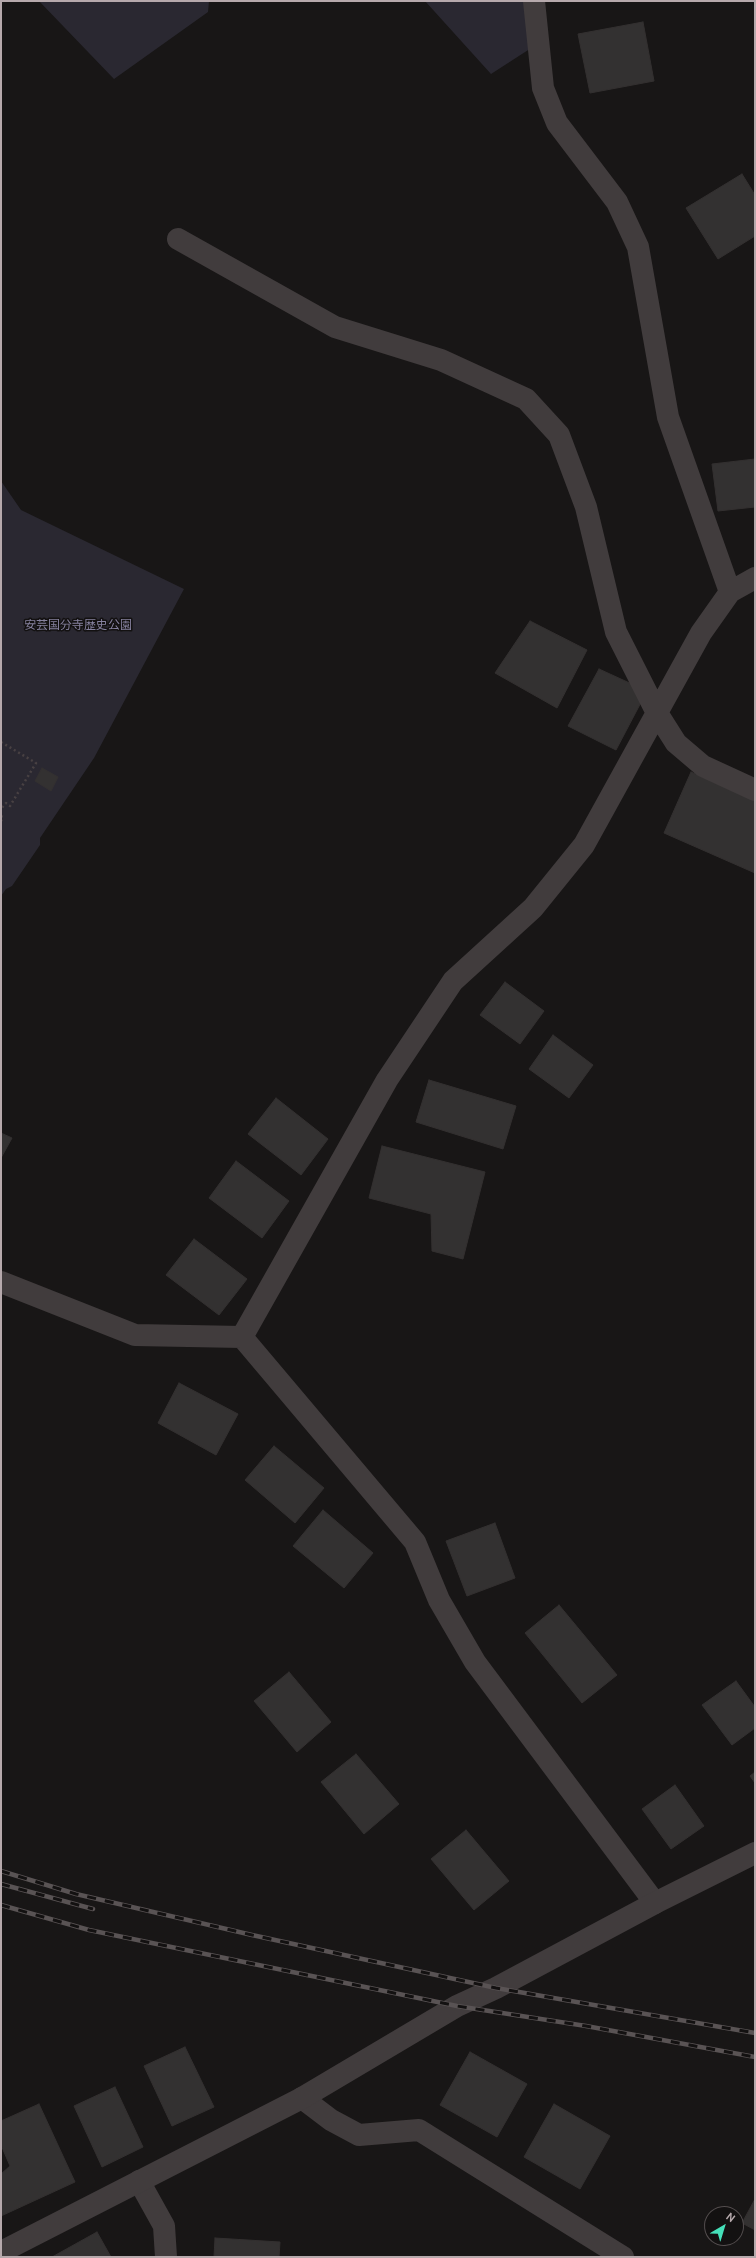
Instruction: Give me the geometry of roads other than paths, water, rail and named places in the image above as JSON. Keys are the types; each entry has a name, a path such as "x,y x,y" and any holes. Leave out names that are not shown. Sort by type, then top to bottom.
{"street":[{"path":"534,1 543,88 557,123 617,202 638,247 668,417 730,592"},
{"path":"178,239 335,327 441,360 526,399 559,435 586,507 616,632 657,713 676,743 703,766 755,790"},
{"path":"242,1337 387,1080 448,988 453,981 533,908 584,845 701,633 730,592 755,578"},
{"path":"1,1282 135,1336 242,1337 415,1542 439,1600 476,1662 654,1903"},
{"path":"1,2252 302,2098 458,2006 496,1988 654,1903 755,1853"},
{"path":"302,2098 331,2120 359,2135 419,2130 623,2257"},
{"path":"139,2181 164,2226 166,2257"}],"railway":[{"path":"1,1871 76,1894 252,1935 496,1988 755,2033"},
{"path":"1,1884 93,1909"},
{"path":"1,1905 89,1930 457,2006 586,2026 755,2057"}],"park label":[{"name":"安芸国分寺歴史公園","path":"78,625"}]}
